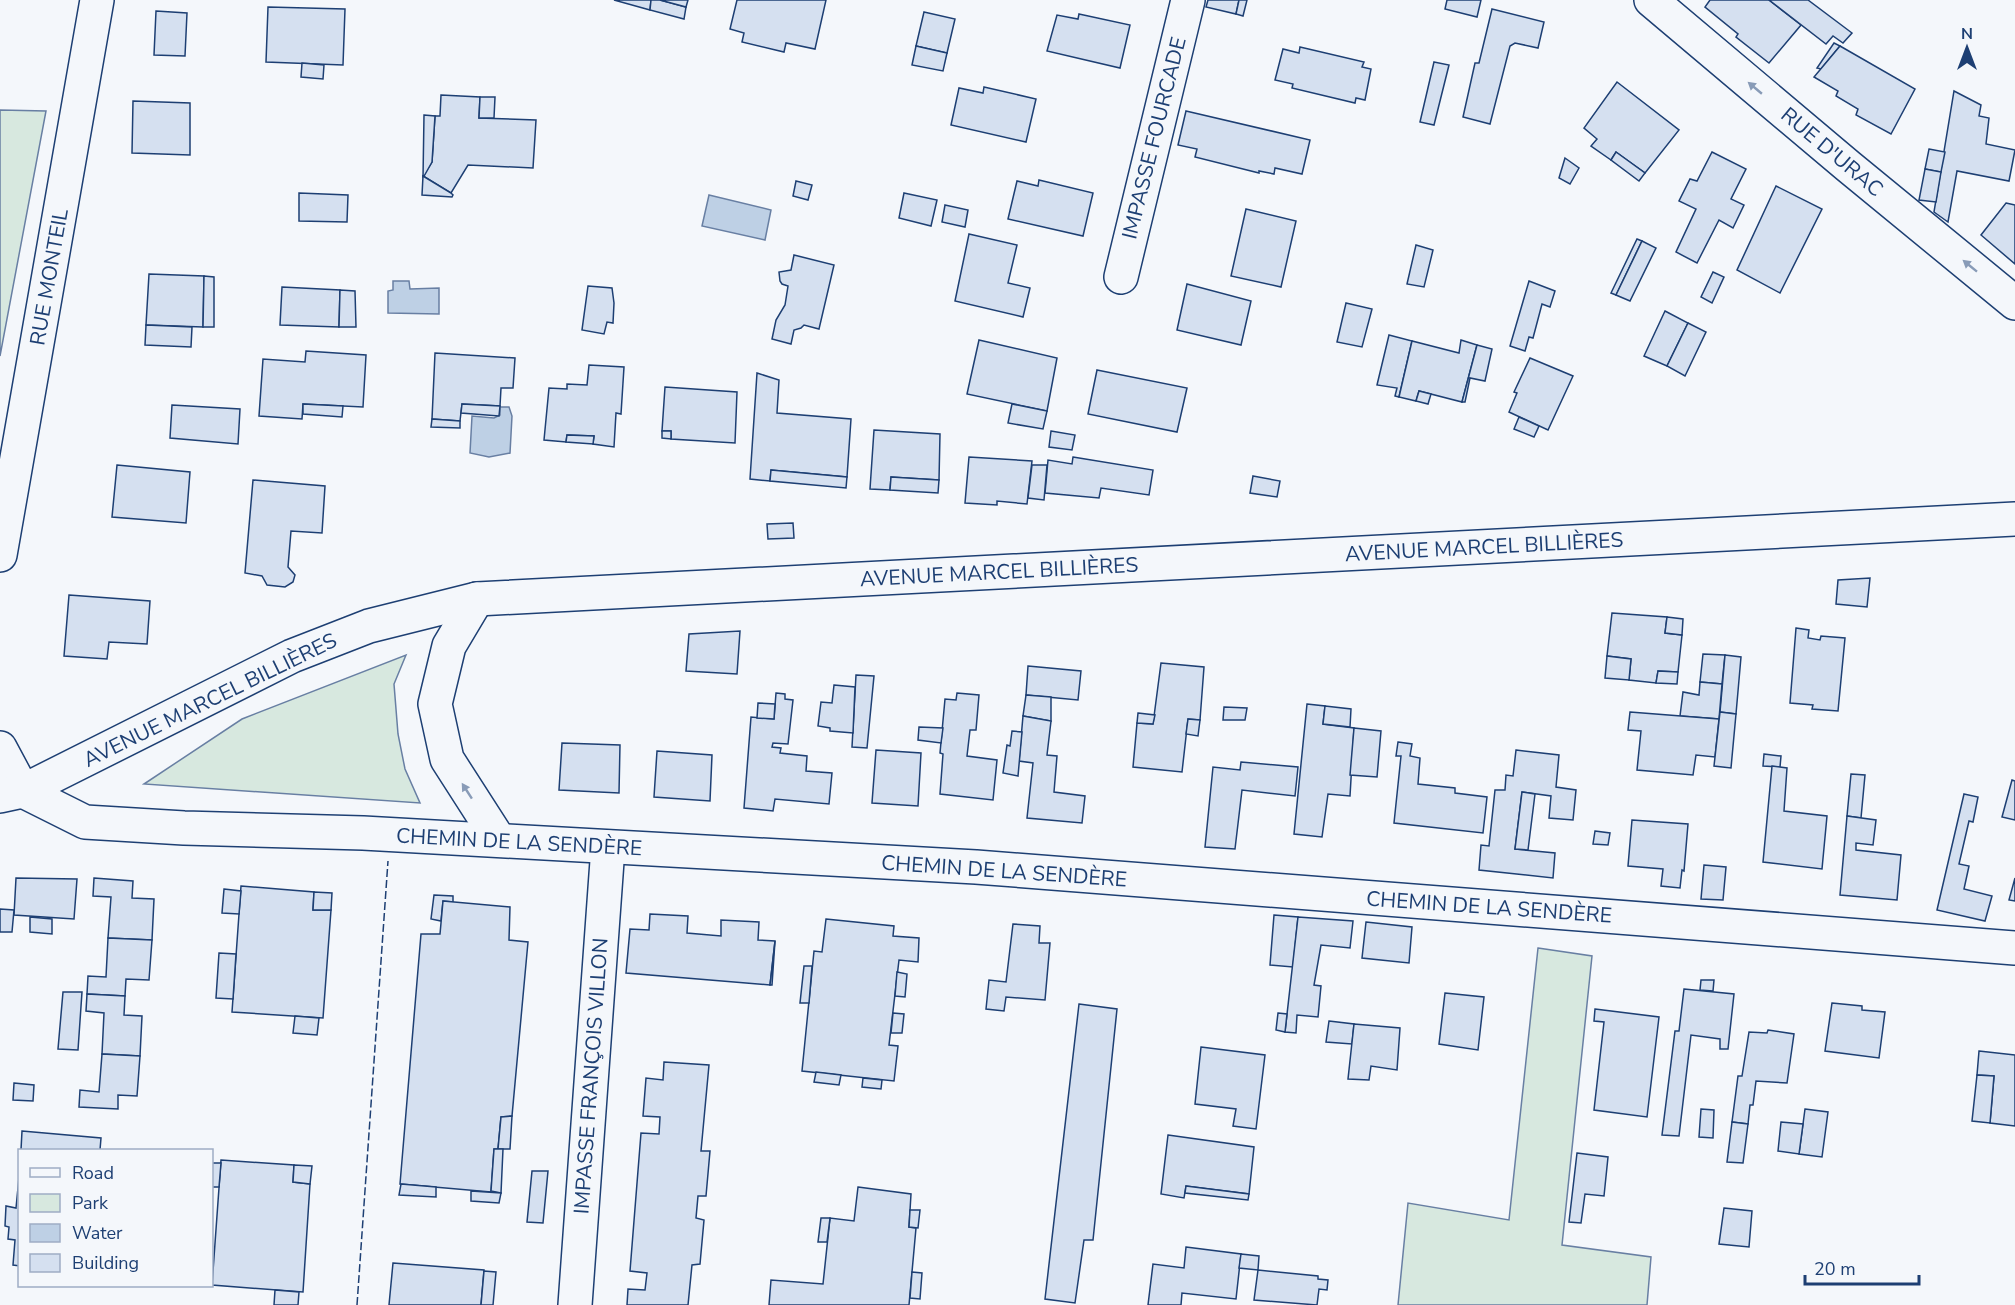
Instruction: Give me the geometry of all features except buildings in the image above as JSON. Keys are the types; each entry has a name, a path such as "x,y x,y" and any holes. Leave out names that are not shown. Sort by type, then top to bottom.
{"street":[{"name":"RUE MONTEIL","path":"0,555 97,0"},
{"name":"IMPASSE FOURCADE","path":"1121,277 1188,0"},
{"name":"RUE D'URAC","path":"1651,0 2015,303"},
{"name":"AVENUE MARCEL BILLIÈRES","path":"12,794 292,656 369,626 477,599 2015,519"},
{"path":"477,599 449,646 435,704 447,759 499,840"},
{"path":"0,748 12,794"},
{"name":"CHEMIN DE LA SENDÈRE","path":"12,794 85,822 184,828 363,833 976,867 2015,948"},
{"name":"IMPASSE FRANÇOIS VILLON","path":"575,1305 608,847"}],"green space":[{"path":"0,110 46,111 0,356"},
{"path":"406,655 394,684 398,734 405,769 420,803 144,784 242,719"},
{"path":"1538,948 1592,956 1562,1245 1651,1257 1647,1305 1398,1305 1408,1203 1509,1220"}],"water":[{"path":"709,195 771,210 765,240 702,226"},
{"path":"393,281 409,281 410,289 439,288 439,314 388,313 388,291 393,290"},
{"path":"500,407 509,407 512,416 510,453 489,457 470,453 472,416 494,418 500,415"}],"fence":[{"path":"357,1305 388,861"}]}
